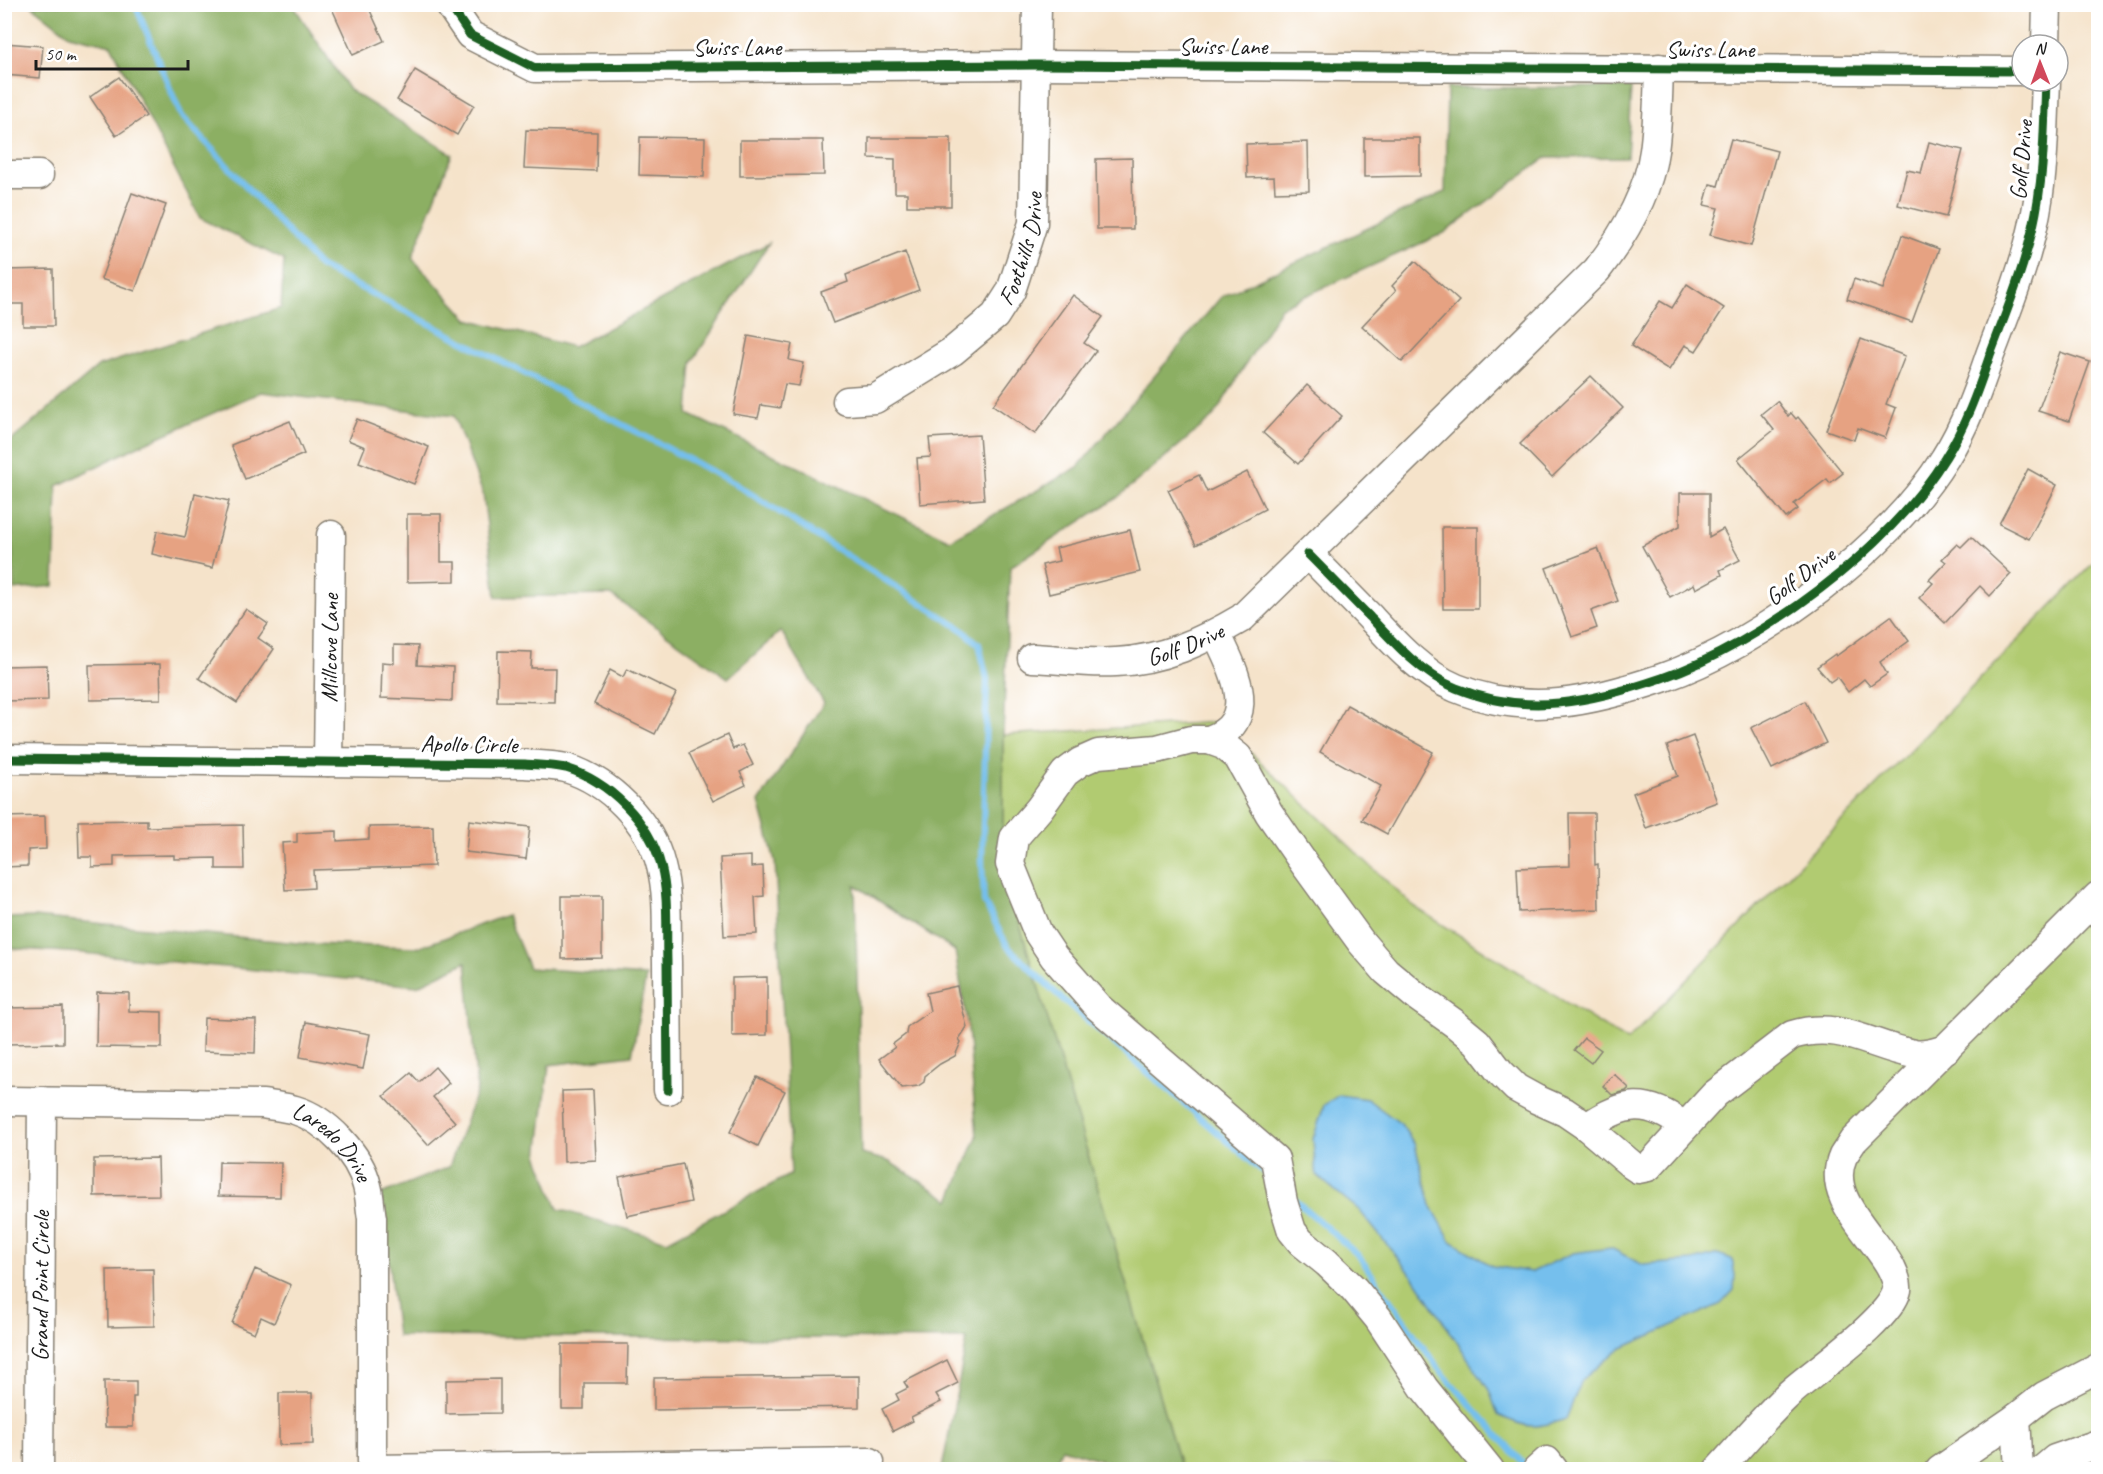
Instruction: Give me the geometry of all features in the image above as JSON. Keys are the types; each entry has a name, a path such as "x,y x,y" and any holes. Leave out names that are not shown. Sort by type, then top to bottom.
{"street":[{"name":"Swiss Lane","path":"449,4 470,35 535,68 1036,65 2010,71"},
{"name":"Foothills Drive","path":"848,401 875,399 953,351 995,316 1011,291 1033,222 1037,4"},
{"path":"2046,33 2047,4"},
{"name":"Golf Drive","path":"1032,658 1116,662 1168,653 1216,633 1242,618 1597,270 1613,249 1639,201 1654,153 1659,68"},
{"name":"Golf Drive","path":"1308,554 1396,645 1428,671 1454,687 1486,697 1526,705 1616,694 1665,677 1717,655 1785,614 1888,530 1920,494 1946,457 1959,431 1984,372 2018,279 2033,227 2040,184 2045,93"},
{"path":"4,175 39,175"},
{"name":"Millcove Lane","path":"328,762 331,535"},
{"path":"1216,633 1232,666 1240,693 1239,709 1234,724 1220,737 1209,740 1191,740 1157,749 1098,754 1080,762 1065,773 1014,838 1010,864 1038,933 1054,957 1098,1007 1275,1159 1283,1202 1292,1231 1301,1242 1347,1282 1366,1303 1424,1388 1490,1470"},
{"path":"1209,740 1223,745 1238,757 1269,813 1361,942 1386,971 1477,1042 1500,1072 1516,1088 1564,1112 1587,1127 1638,1169 1648,1167 1715,1094 1792,1035 1806,1030 1855,1035 1915,1054 1929,1054 1946,1049"},
{"name":"Apollo Circle","path":"4,759 525,764 565,768 592,780 613,794 635,815 650,840 661,866 666,902 668,1090"},
{"path":"1718,1470 1790,1393 1857,1338 1886,1310 1893,1298 1897,1288 1895,1276 1885,1257 1850,1210 1842,1192 1839,1173 1843,1157 1853,1141 2098,896"},
{"name":"Laredo Drive","path":"4,1101 263,1104 296,1110 339,1138 353,1156 367,1184 372,1218 372,1469"},
{"name":"Grand Point Circle","path":"39,1470 42,1101"},
{"path":"1587,1127 1617,1109 1635,1106 1654,1107 1670,1115 1684,1126"},
{"path":"1940,1470 2044,1396 2098,1368"},
{"path":"2016,1418 2019,1470"},
{"path":"2042,1470 2055,1459 2098,1444"},
{"path":"1537,1470 1547,1461 1554,1470"},
{"path":"372,1469 870,1462"}],"green space":[{"path":"31,5 293,5 349,90 452,154 412,258 468,319 573,347 769,243 692,362 688,414 950,540 1078,467 1221,297 1445,192 1447,88 1631,87 1627,157 1546,158 1444,233 1281,307 1214,416 1117,498 1010,567 1003,735 1003,868 1181,1469 1131,1469 1062,1448 1053,1469 942,1469 967,1339 397,1336 381,1194 449,1167 477,1090 466,962 417,986 82,953 5,948 4,918 35,917 308,944 420,947 507,915 529,968 646,976 632,1055 549,1065 538,1157 558,1209 667,1241 791,1174 775,861 759,802 824,703 781,631 728,678 611,595 496,597 483,494 454,416 261,392 136,447 57,486 54,586 14,590 11,516 5,476 5,446 99,366 281,308 284,260 200,218 111,45 69,35","holes":["855,885 955,951 968,1028 977,1137 950,1200 888,1161 861,1154"]},
{"path":"2098,558 2098,1469 1181,1469 1003,868 1003,735 1218,722 1413,906 1627,1041"}],"water":[{"path":"1339,1095 1367,1099 1401,1124 1415,1145 1431,1205 1451,1241 1492,1266 1532,1272 1573,1253 1611,1248 1643,1265 1693,1261 1718,1254 1732,1259 1735,1275 1734,1290 1721,1304 1618,1350 1582,1380 1566,1419 1546,1425 1531,1426 1516,1423 1498,1415 1489,1390 1415,1279 1359,1210 1316,1175 1313,1139 1324,1105"}],"building":[{"path":"330,4 367,4 384,41 353,55"},
{"path":"4,43 43,46 40,78 4,75"},
{"path":"415,70 474,105 457,135 397,100"},
{"path":"119,77 146,116 116,136 90,97"},
{"path":"526,130 597,132 596,171 524,168"},
{"path":"640,137 705,138 704,177 639,175"},
{"path":"869,138 951,138 951,206 907,206 907,193 895,193 895,159 869,158"},
{"path":"1364,138 1420,138 1420,176 1364,177"},
{"path":"1731,139 1777,151 1751,246 1710,235 1718,208 1704,205 1710,184 1718,186"},
{"path":"740,140 823,140 824,175 740,176"},
{"path":"1308,142 1309,191 1275,192 1274,177 1247,178 1246,144"},
{"path":"1929,142 1963,150 1946,217 1898,205 1907,170 1921,173"},
{"path":"1132,158 1133,229 1097,229 1096,159"},
{"path":"132,193 166,205 135,291 101,279"},
{"path":"1902,235 1939,249 1912,322 1847,299 1854,279 1883,289"},
{"path":"905,252 919,290 833,323 821,292 848,282 846,275"},
{"path":"1415,261 1459,301 1402,362 1362,326 1396,290 1392,286"},
{"path":"53,269 54,326 23,326 23,304 4,304 4,270"},
{"path":"1687,284 1724,308 1696,351 1685,345 1669,370 1631,346 1660,301 1672,308"},
{"path":"1073,295 1103,317 1084,343 1096,351 1035,434 993,405"},
{"path":"748,336 792,344 789,360 804,363 799,386 785,384 780,408 761,405 758,418 733,414"},
{"path":"1861,339 1905,356 1886,404 1896,408 1885,438 1858,428 1854,440 1826,430"},
{"path":"2060,352 2090,362 2069,421 2038,411"},
{"path":"1591,376 1623,408 1552,477 1520,444"},
{"path":"1307,385 1342,416 1298,464 1263,433"},
{"path":"1777,401 1788,416 1791,413 1796,419 1798,417 1843,473 1830,483 1827,479 1794,504 1798,509 1786,518 1738,459 1774,430 1761,414"},
{"path":"357,419 429,447 414,484 359,462 365,447 348,440"},
{"path":"290,421 304,454 245,479 231,445"},
{"path":"979,435 984,499 920,504 917,458 931,457 929,438"},
{"path":"2028,469 2057,485 2029,539 1999,524"},
{"path":"1247,472 1265,509 1196,545 1168,490 1199,475 1207,492"},
{"path":"195,493 229,501 212,568 152,554 157,531 185,537"},
{"path":"1680,493 1709,493 1709,537 1723,529 1740,560 1720,570 1722,575 1696,589 1694,584 1670,597 1642,546 1680,526"},
{"path":"407,514 441,514 441,562 455,562 455,581 407,582"},
{"path":"1442,527 1478,527 1478,609 1443,609"},
{"path":"1130,530 1140,572 1049,594 1042,565 1059,561 1056,548"},
{"path":"1971,537 2011,574 1990,596 1980,586 1945,623 1919,598 1933,583 1929,580 1946,562 1942,559 1957,544 1961,547"},
{"path":"1598,548 1618,601 1591,611 1597,628 1572,637 1546,568"},
{"path":"246,609 268,624 258,638 274,649 237,703 199,678"},
{"path":"1891,616 1909,641 1880,662 1887,674 1870,686 1864,679 1848,692 1837,677 1830,682 1817,667 1835,654 1836,656"},
{"path":"394,645 418,646 417,665 453,667 452,701 381,698 382,662 394,663"},
{"path":"498,651 532,652 531,668 555,668 554,702 497,701"},
{"path":"160,664 161,699 90,700 89,665"},
{"path":"47,665 48,700 4,701 4,666"},
{"path":"627,669 676,693 655,734 594,704 610,670 623,677"},
{"path":"1805,701 1826,743 1772,769 1751,728"},
{"path":"1347,705 1433,752 1387,834 1362,820 1381,786 1320,752"},
{"path":"727,735 733,749 743,745 753,765 740,772 746,785 713,801 689,753"},
{"path":"1693,736 1717,802 1646,828 1633,793 1678,776 1667,746"},
{"path":"1569,813 1594,813 1599,909 1519,912 1517,868 1570,866"},
{"path":"45,816 46,849 28,850 28,866 4,867 4,817"},
{"path":"147,820 147,827 243,825 244,869 216,869 216,858 174,859 174,855 114,856 114,866 92,867 92,857 79,857 78,821"},
{"path":"469,820 530,827 526,859 466,852"},
{"path":"433,826 434,866 313,870 314,888 285,890 282,843 297,842 297,833 337,831 337,841 369,839 369,827"},
{"path":"751,856 751,867 763,866 764,896 755,897 757,934 724,936 720,858"},
{"path":"562,896 602,896 602,958 562,959"},
{"path":"767,977 767,1035 732,1036 732,978"},
{"path":"957,986 967,1027 959,1039 961,1042 955,1056 925,1076 924,1082 918,1086 902,1088 879,1059 895,1047 893,1044 906,1034 907,1027 930,1011 926,993"},
{"path":"97,992 129,993 129,1011 162,1012 162,1048 96,1047"},
{"path":"63,1007 63,1043 4,1044 4,1008"},
{"path":"204,1018 256,1020 255,1053 203,1051"},
{"path":"306,1022 370,1034 363,1069 300,1057"},
{"path":"1584,1038 1601,1050 1591,1063 1574,1050"},
{"path":"435,1067 449,1083 433,1097 455,1122 428,1145 384,1096 411,1073 419,1082"},
{"path":"1614,1074 1629,1088 1612,1095 1603,1086"},
{"path":"757,1077 785,1091 758,1146 730,1132"},
{"path":"593,1090 596,1160 564,1162 562,1091"},
{"path":"158,1158 159,1195 94,1196 94,1159"},
{"path":"219,1162 281,1163 280,1197 218,1196"},
{"path":"683,1164 691,1202 627,1216 619,1177"},
{"path":"153,1269 154,1326 108,1327 107,1270"},
{"path":"255,1269 291,1285 274,1323 261,1317 254,1333 232,1323"},
{"path":"562,1344 628,1344 627,1383 584,1383 584,1409 562,1409"},
{"path":"947,1360 958,1383 936,1394 941,1402 911,1417 913,1421 893,1431 882,1409 899,1400 896,1394 908,1388 904,1382"},
{"path":"859,1376 859,1407 654,1410 654,1378"},
{"path":"500,1379 500,1413 446,1414 446,1380"},
{"path":"104,1381 136,1381 136,1397 133,1397 133,1427 105,1427"},
{"path":"279,1393 312,1393 313,1444 279,1445"}],"waterway":[{"path":"135,4 181,115 319,266 734,483 960,628 979,644 987,679 982,860 984,902 1008,947 1060,997 1268,1176"},
{"path":"1294,1199 1358,1255 1438,1368 1529,1470"}],"cycle path":[{"path":"449,4 470,35 535,68 1036,65 2010,71"},
{"path":"1308,554 1399,647 1432,675 1456,688 1482,697 1508,702 1559,703 1636,687 1700,662 1740,642 1781,617 1820,589 1892,526 1921,492 1959,434 2014,292 2033,227 2041,173 2046,93"},
{"path":"4,759 525,764 561,767 582,774 612,793 637,819 656,850 664,877 667,914 668,1090"}]}
